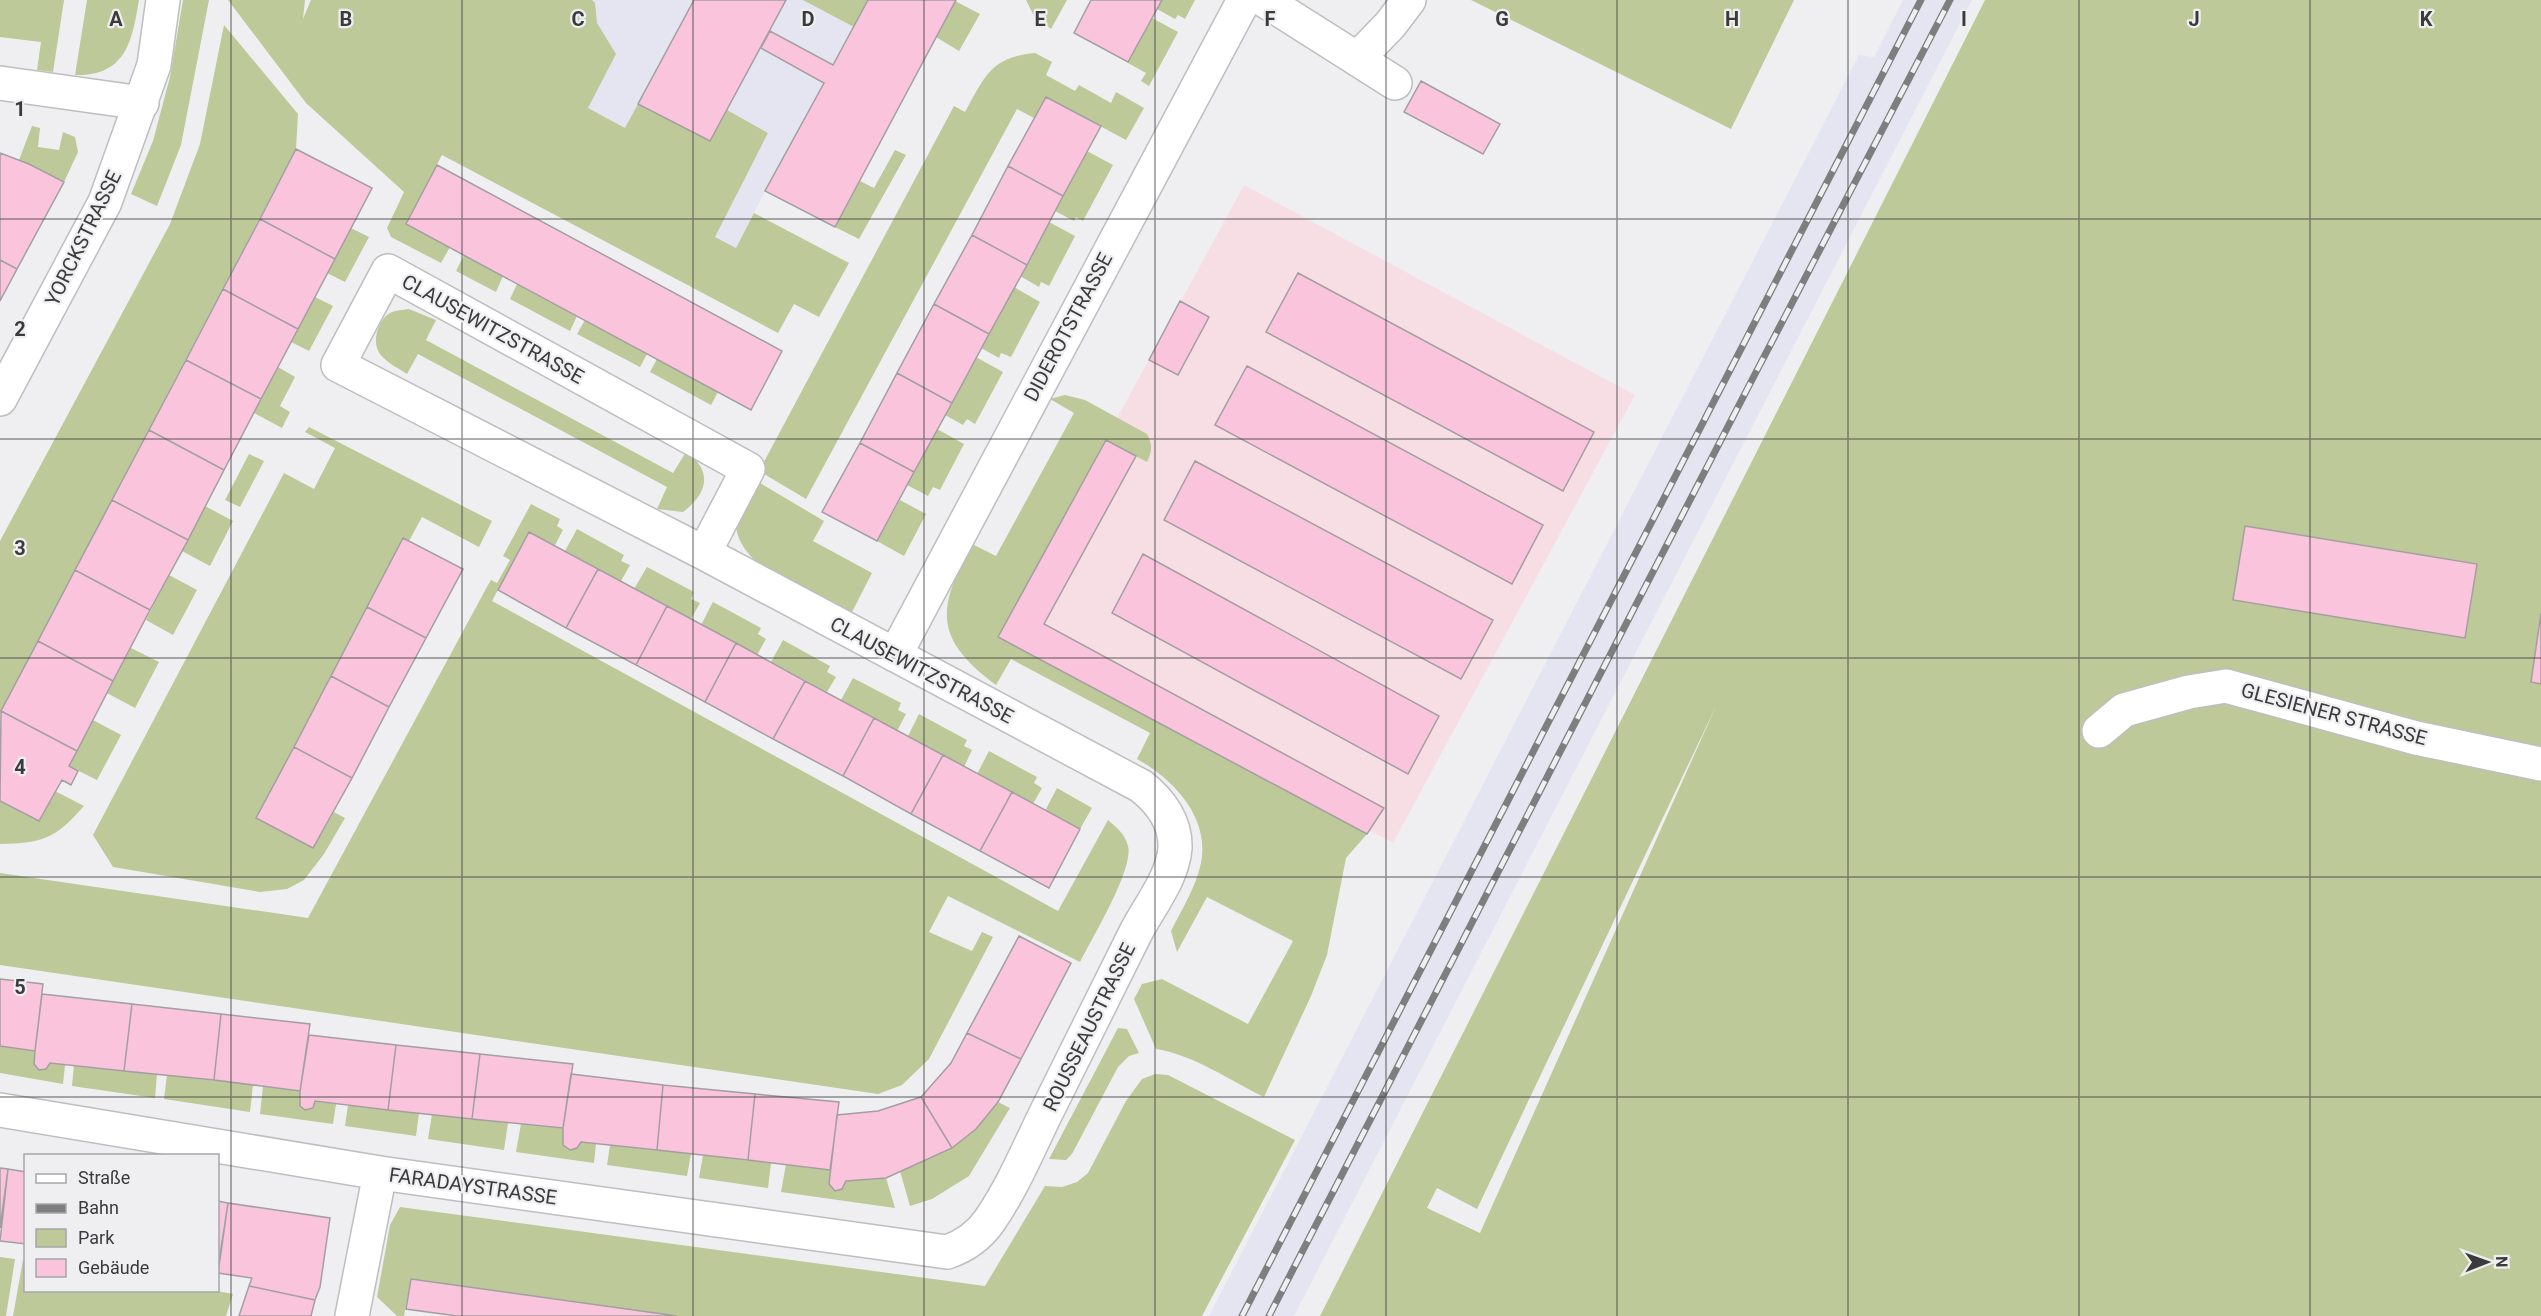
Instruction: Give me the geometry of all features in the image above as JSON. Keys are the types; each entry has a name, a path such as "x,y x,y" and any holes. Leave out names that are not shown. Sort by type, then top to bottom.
{"street":[{"name":"YORCKSTRASSE","path":"0,399 105,202 154,65 164,0"},
{"name":"DIDEROTSTRASSE","path":"895,655 1244,0"},
{"path":"1264,0 1395,83"},
{"path":"1357,59 1390,26 1409,0"},
{"path":"0,83 142,103"},
{"name":"CLAUSEWITZSTRASSE","path":"704,553 748,469 388,271 338,365 704,553 1141,786"},
{"name":"GLESIENER STRASSE","path":"2099,731 2124,710 2175,686 2226,686 2416,738 2541,764"},
{"name":"ROUSSEAUSTRASSE","path":"947,1252 964,1246 989,1221 1023,1160 1172,863 1175,846 1171,826 1163,807 1141,786"},
{"name":"FARADAYSTRASSE","path":"0,1110 380,1173 947,1252"},
{"path":"352,1316 380,1173"}],"shaded area":[{"path":"311,0 955,0 835,227 765,191 736,248 302,22"},
{"path":"1903,0 1972,0 1294,1316 1209,1316 1859,55 1874,57"},
{"path":"1244,185 1635,395 1393,843 998,637"}],"green space":[{"path":"0,0 64,0 53,72 37,70 41,42 0,37"},
{"path":"87,0 139,0 133,30 124,54 106,70 75,75"},
{"path":"183,0 209,0 181,145 157,206 131,194 153,141 170,77"},
{"path":"228,0 305,0 303,19 311,0 592,0 595,3 597,23 616,54 588,108 625,128 638,104 710,141 727,110 768,133 715,237 736,248 754,213 849,263 819,317 794,304 778,333 442,155 406,223 450,247 441,263 391,237 387,228 404,192 306,103"},
{"path":"803,0 868,0 854,27"},
{"path":"1026,0 1067,0 1051,29 1034,16"},
{"path":"1162,0 1195,0 1185,19 1178,15 1175,19 1157,9"},
{"path":"1471,0 1794,0 1731,129"},
{"path":"1985,0 2541,0 2541,1316 1320,1316","holes":["1717,704 1480,1233 1427,1208 1437,1188 1477,1209"]},
{"path":"955,1 980,14 959,51 936,37"},
{"path":"1152,18 1178,32 1149,86 1141,81 1146,73 1128,63"},
{"path":"224,25 298,114 296,149 0,713 0,541 170,224 200,144"},
{"path":"1035,53 1052,62 1046,75 1075,91 1079,85 1111,103 1116,92 1144,108 1126,140 1046,97 1034,118 1017,109 806,499 759,471 954,106 965,112 991,70 1008,59"},
{"path":"32,126 40,128 38,147 59,150 63,132 75,137 78,152 64,182 19,160"},
{"path":"895,150 906,155 859,239 835,227 860,181 874,188"},
{"path":"1087,151 1113,165 1083,221 1076,217 1074,221 1055,211"},
{"path":"1049,222 1075,236 1049,286 1041,282 1039,287 1020,276"},
{"path":"351,228 369,237 345,282 327,273"},
{"path":"464,255 503,276 496,292 456,271"},
{"path":"517,284 577,316 570,331 510,299"},
{"path":"1014,287 1040,302 1011,357 1001,353 999,358 981,348"},
{"path":"315,297 333,306 309,351 291,342"},
{"path":"409,309 436,320 426,340 673,473 686,452 695,459 704,475 702,490 698,498 683,512 657,509 667,487 418,354 407,374 393,365 377,349 377,332 382,321 390,313"},
{"path":"585,320 647,354 640,367 577,334"},
{"path":"976,357 1003,372 975,424 967,419 963,425 945,415"},
{"path":"657,359 718,392 711,405 650,372"},
{"path":"278,367 295,377 280,406 290,412 282,428 254,413"},
{"path":"1065,395 1085,400 1147,434 1151,445 1150,455 1147,462 1106,441 998,637 1367,834 1346,858 1327,955 1311,996 1264,1097 1198,1062 1156,1049 1134,999 1142,984 1162,979 1248,1024 1293,941 1207,897 1177,952 1171,931 1196,881 1201,863 1202,846 1200,830 1186,801 1163,777 1137,759 1150,733 1011,659 996,685 975,668 951,637 947,621 948,605 960,567 972,544 996,556 1074,413 1050,399"},
{"path":"309,427 492,521 479,547 422,517 409,541 403,538 257,817 313,848 334,812 345,818 324,854 304,880 287,889 260,892 113,867 93,835 284,473 314,489 335,448 305,432"},
{"path":"937,429 964,444 940,490 933,487 928,496 907,485"},
{"path":"249,454 264,461 240,507 225,500"},
{"path":"755,480 824,521 813,541 872,573 852,612 811,595 775,576 746,551 738,535 736,518"},
{"path":"900,500 926,514 904,556 877,541"},
{"path":"531,504 560,519 557,526 563,530 555,545 529,532 492,601 1058,911 1108,820 1125,838 1128,857 1119,886 1080,962 948,896 929,932 972,951 982,932 993,937 929,1059 902,1085 878,1094 0,965 0,873 308,918 488,585 491,580 497,583 510,560 503,556"},
{"path":"205,506 233,521 210,566 182,551"},
{"path":"577,529 624,555 621,561 630,565 621,581 565,551"},
{"path":"647,567 694,592 691,599 700,603 691,619 634,589"},
{"path":"169,575 197,590 173,635 146,620"},
{"path":"713,602 761,628 758,634 766,639 757,655 701,625"},
{"path":"783,640 830,666 827,672 836,677 827,692 771,662"},
{"path":"131,648 159,662 135,708 107,693"},
{"path":"853,678 901,703 898,710 906,714 897,731 841,700"},
{"path":"919,714 967,740 964,746 972,750 964,767 908,736"},
{"path":"93,720 121,735 97,780 69,766"},
{"path":"989,751 1037,777 1034,783 1042,788 1033,804 977,774"},
{"path":"1057,788 1092,808 1080,829 1045,811"},
{"path":"55,791 84,806 65,826 47,837 27,842 0,844 0,801 39,821"},
{"path":"1118,1028 1127,1029 1139,1053 1129,1056 1118,1067 1072,1154 1066,1160 1049,1159"},
{"path":"0,1046 35,1051 34,1064 39,1070 46,1069 50,1063 65,1065 63,1084 0,1073"},
{"path":"74,1065 157,1074 155,1098 72,1086"},
{"path":"1155,1074 1168,1075 1295,1140 1202,1316 677,1316 411,1279 404,1316 397,1316 377,1297 390,1225 400,1207 985,1286 1045,1186 1062,1187 1077,1182 1088,1173 1126,1101 1142,1079"},
{"path":"167,1075 253,1085 250,1112 164,1099"},
{"path":"263,1086 300,1091 300,1106 313,1108 315,1101 336,1104 333,1124 260,1114"},
{"path":"998,1102 1010,1108 969,1176 932,1199 910,1206 900,1171 976,1129"},
{"path":"348,1105 419,1113 416,1136 345,1126"},
{"path":"432,1114 508,1123 504,1150 428,1139"},
{"path":"521,1124 563,1128 563,1145 581,1142 596,1144 594,1163 516,1152"},
{"path":"610,1145 691,1154 687,1176 607,1165"},
{"path":"703,1155 771,1163 768,1188 699,1178"},
{"path":"786,1164 830,1170 829,1184 835,1191 846,1181 886,1178 895,1208 781,1192"},
{"path":"0,1257 15,1259 6,1316 0,1316"},
{"path":"23,1260 24,1292 219,1291 233,1294 226,1316 13,1316"}],"building":[{"path":"694,0 786,0 710,141 638,104"},
{"path":"868,0 956,0 835,227 765,191 824,83 761,48 770,31 833,65"},
{"path":"1091,0 1162,0 1128,62 1074,33"},
{"path":"1421,81 1500,124 1483,154 1404,112"},
{"path":"1046,97 1101,126 1063,196 1008,166"},
{"path":"296,149 372,188 335,259 260,219"},
{"path":"0,153 29,164 64,182 17,269 0,260"},
{"path":"437,165 782,351 751,410 406,224"},
{"path":"1008,166 1063,196 1027,265 972,235"},
{"path":"260,219 335,259 298,329 223,289"},
{"path":"972,235 1027,265 989,334 934,304"},
{"path":"0,260 17,269 0,301"},
{"path":"1298,273 1594,432 1563,491 1266,332"},
{"path":"223,289 298,329 261,399 186,360"},
{"path":"1180,301 1209,317 1178,375 1149,360"},
{"path":"934,304 989,334 952,403 897,373"},
{"path":"186,360 261,399 224,470 149,430"},
{"path":"1247,366 1543,525 1512,584 1215,425"},
{"path":"897,373 952,403 914,472 860,443"},
{"path":"149,430 224,470 188,540 112,500"},
{"path":"1106,440 1136,456 1044,624 1384,808 1367,834 998,637"},
{"path":"860,443 914,472 877,541 822,512"},
{"path":"1195,461 1493,620 1461,679 1164,520"},
{"path":"112,500 188,540 150,610 75,570"},
{"path":"2245,526 2477,564 2465,638 2233,600"},
{"path":"529,532 598,569 566,628 498,590"},
{"path":"403,538 463,569 426,638 367,607"},
{"path":"1143,554 1439,716 1408,774 1112,613"},
{"path":"598,569 667,606 636,665 566,628"},
{"path":"75,570 150,610 113,681 38,641"},
{"path":"667,606 736,643 705,702 636,665"},
{"path":"367,607 426,638 389,707 331,676"},
{"path":"2541,613 2541,684 2531,682"},
{"path":"38,641 113,681 77,751 1,711"},
{"path":"736,643 805,681 773,739 705,702"},
{"path":"331,676 389,707 352,778 294,747"},
{"path":"805,681 874,718 843,776 773,739"},
{"path":"1,711 77,751 69,766 78,771 71,785 62,780 39,821 0,801"},
{"path":"874,718 943,755 911,814 843,776"},
{"path":"294,747 352,778 313,848 256,818"},
{"path":"943,755 1012,792 980,851 911,814"},
{"path":"1012,792 1080,829 1049,888 980,851"},
{"path":"1019,936 1071,963 1021,1059 967,1033"},
{"path":"0,979 43,984 35,1051 0,1046"},
{"path":"42,994 132,1004 124,1071 50,1063 46,1069 39,1070 34,1064"},
{"path":"132,1004 221,1014 214,1080 124,1071"},
{"path":"221,1014 310,1024 300,1091 214,1080"},
{"path":"967,1033 1021,1059 998,1102 976,1129 952,1148 921,1097 951,1063"},
{"path":"309,1035 396,1045 388,1110 315,1101 313,1108 305,1110 300,1106 300,1091"},
{"path":"396,1045 480,1054 472,1119 388,1110"},
{"path":"480,1054 573,1064 563,1128 472,1119"},
{"path":"571,1074 663,1085 657,1150 581,1142 577,1148 570,1150 563,1145 563,1128"},
{"path":"663,1085 755,1094 748,1160 657,1150"},
{"path":"755,1094 839,1102 830,1170 748,1160"},
{"path":"921,1097 952,1148 886,1178 846,1181 842,1189 835,1191 829,1184 837,1115 878,1111"},
{"path":"0,1168 8,1169 0,1228"},
{"path":"8,1169 24,1172 24,1244 0,1241"},
{"path":"219,1201 228,1203 219,1262"},
{"path":"228,1203 330,1218 320,1287 315,1300 249,1286 252,1278 219,1273"},
{"path":"411,1279 677,1316 457,1316 406,1309"},
{"path":"249,1286 315,1300 311,1316 239,1316"}],"railway":[{"path":"1242,1316 1921,0"},
{"path":"1269,1316 1950,0"}]}
